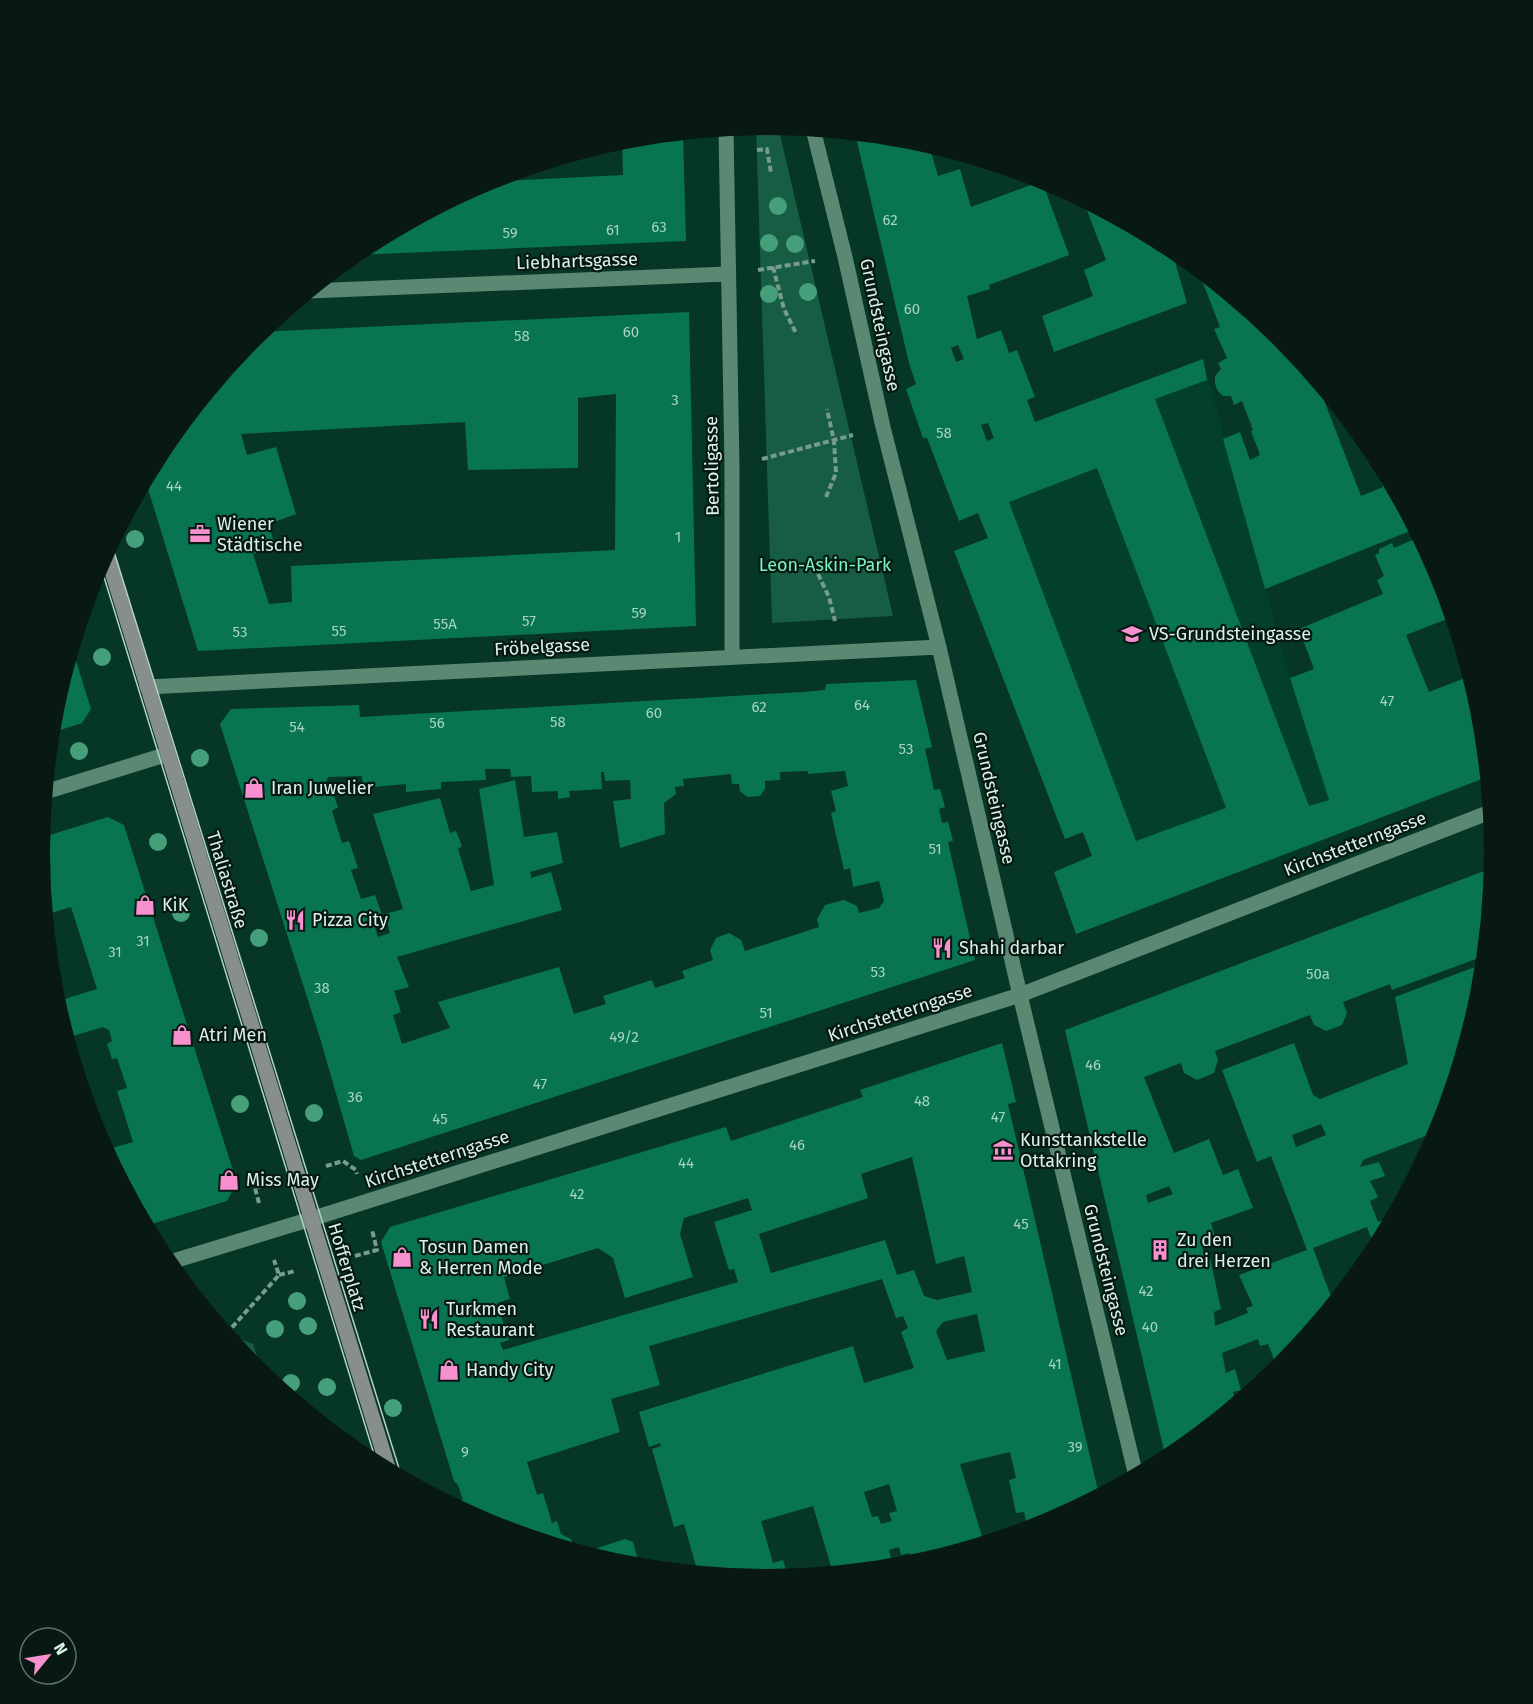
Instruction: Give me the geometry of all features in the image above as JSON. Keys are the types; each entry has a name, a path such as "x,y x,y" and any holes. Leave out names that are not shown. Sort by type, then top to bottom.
{"main road":[{"name":"Thaliastraße","path":"110,565 311,1219"},
{"name":"Hofferplatz","path":"311,1219 385,1459"}],"street":[{"path":"726,137 727,274"},
{"name":"Grundsteingasse","path":"815,137 1134,1467"},
{"name":"Liebhartsgasse","path":"321,291 727,274"},
{"name":"Bertoligasse","path":"727,274 732,467 732,657"},
{"name":"Fröbelgasse","path":"147,687 939,647"},
{"path":"53,790 168,754"},
{"name":"Kirchstetterngasse","path":"311,1219 1020,995 1482,815"},
{"name":"Hofferplatz","path":"177,1260 311,1219"}],"path":[{"path":"727,274 845,257"},
{"path":"773,267 784,309 795,333"},
{"path":"826,497 836,473 834,441 827,409"},
{"path":"732,467 883,427"},
{"path":"818,574 829,597 834,619 836,652"},
{"path":"231,1329 279,1275 267,1232"}],"shaded area":[{"name":"VS-Grundsteingasse","path":"1203,359 1290,678 1340,833 1076,934 1054,872 1092,855 1082,832 1065,839 954,551 988,538 978,513 959,521 936,460"}],"green space":[{"name":"Leon-Askin-Park","path":"756,135 766,135 780,136 893,616 772,623"},
{"path":"241,1340 253,1344 257,1356"}],"building":[{"path":"683,140 686,241 371,254 449,209 517,180 623,175 622,150"},
{"path":"857,141 932,155 938,176 960,169 971,207 1030,186 1046,192 1069,255 989,285 990,289 967,296 977,339 1001,330 1009,353 1017,350 1035,397 1027,400 1035,422 1203,359 1207,380 1155,399 1309,806 1329,800 1290,678 1314,669 1299,629 1383,594 1377,580 1384,576 1375,555 1379,553 1379,549 1392,543 1394,548 1412,540 1429,578 1444,620 1406,635 1429,692 1462,679 1470,712 1479,780 1076,934 1054,872 1092,856 1083,832 1065,839 954,551 988,538 978,513 959,521 927,438 923,438 906,389 916,384 909,363","holes":["958,345 964,359 956,362 951,348","988,423 994,438 987,441 981,425","1097,468 1226,808 1136,841 1009,502"]},
{"path":"1087,211 1125,231 1175,263 1187,303 1054,352 1042,316 1093,296 1084,270 1106,260"},
{"path":"1203,283 1239,313 1306,379 1325,404 1361,496 1383,487 1408,532 1265,589 1223,439 1240,432 1250,460 1260,455 1242,401 1234,405 1231,396 1223,396 1215,384 1215,376 1221,369 1218,363 1227,358 1214,329 1220,327"},
{"path":"689,312 696,626 198,651 148,489 170,454 227,379 275,331","holes":["616,394 615,550 291,566 292,602 269,604 253,554 275,547 269,524 296,514 276,447 247,455 241,434 465,422 468,470 578,468 578,398"]},
{"path":"76,660 91,709 82,723 60,730"},
{"path":"916,680 932,747 925,749 934,790 940,789 945,807 939,809 942,823 948,822 953,841 948,842 975,960 361,1160 354,1156 320,1038 220,724 231,709 359,705 360,717 803,692 825,690 826,684","holes":["485,769 510,769 511,777 531,776 532,792 558,791 558,799 570,797 569,791 602,789 601,772 604,772 605,781 630,780 631,799 613,801 620,848 665,834 664,803 676,794 675,787 684,786 683,779 731,774 732,784 739,784 740,791 747,797 760,796 765,789 765,781 780,780 780,772 808,771 808,774 845,771 848,786 831,791 836,811 831,813 844,870 850,868 853,887 879,881 884,901 879,908 859,913 857,906 844,900 825,905 817,919 819,927 745,951 741,940 729,933 716,938 710,950 713,960 682,971 685,978 655,988 652,980 603,996 606,1004 574,1014 559,967 438,1002 450,1028 402,1044 393,1015 401,1012 394,991 409,987 397,957 562,910 551,872 531,878 530,872 563,863 557,832 524,837 515,780 479,789 494,885 471,891 458,849 462,846 456,831 450,833 440,798 373,814 403,909 385,914 390,933 378,937 372,918 382,915 375,895 361,899 351,870 358,868 349,841 342,843 332,811 338,807 330,785 325,785 328,777 362,776 363,788 406,784 406,792 441,789 441,782 486,780"]},
{"path":"108,817 124,825 237,1183 227,1201 154,1223 123,1169 114,1148 133,1142 117,1091 127,1088 117,1058 112,1059 107,1044 112,1041 109,1030 103,1027 73,1036 65,999 97,989 71,907 52,913 50,835"},
{"path":"1483,871 1475,959 1392,990 1390,984 1343,1002 1347,1013 1342,1025 1326,1031 1314,1025 1310,1015 1215,1051 1218,1060 1214,1073 1197,1080 1184,1073 1181,1063 1144,1077 1174,1153 1209,1139 1223,1175 1238,1169 1253,1208 1211,1223 1215,1236 1201,1241 1205,1260 1210,1258 1221,1309 1214,1312 1215,1326 1248,1313 1246,1308 1253,1306 1239,1275 1307,1250 1271,1156 1257,1162 1222,1070 1294,1043 1313,1095 1320,1099 1408,1064 1395,997 1474,967 1459,1038 1424,1136 1363,1160 1360,1167 1379,1162 1385,1176 1370,1181 1378,1197 1370,1201 1378,1222 1381,1221 1371,1237 1367,1227 1313,1248 1330,1294 1306,1325 1274,1358 1268,1344 1260,1346 1258,1339 1222,1353 1226,1373 1235,1369 1241,1389 1233,1392 1234,1395 1203,1421 1164,1449 1065,1030","holes":["1321,1124 1326,1135 1296,1147 1292,1135","1169,1186 1173,1194 1148,1203 1146,1195"]},
{"path":"1002,1043 1016,1102 1008,1104 1097,1488 1026,1520 1024,1512 1016,1513 1009,1480 1016,1478 1010,1452 960,1464 982,1536 909,1554 901,1555 899,1547 889,1550 891,1558 831,1565 813,1506 761,1521 773,1563 783,1560 785,1568 696,1565 684,1524 674,1527 652,1449 661,1446 660,1443 649,1447 639,1412 853,1346 864,1383 914,1368 901,1332 908,1328 903,1316 896,1318 882,1279 649,1346 660,1385 611,1399 620,1432 527,1462 537,1495 543,1493 552,1523 557,1521 561,1534 571,1539 572,1542 536,1531 461,1500 463,1500 458,1485 454,1481 381,1242 390,1227 726,1127 731,1141 863,1097 860,1090","holes":["912,1157 936,1264 964,1256 972,1292 937,1300 924,1296 914,1270 897,1275 885,1240 771,1273 759,1234 868,1198 861,1174","748,1198 752,1210 714,1222 729,1270 734,1269 738,1282 503,1350 500,1343 509,1340 497,1303 510,1299 504,1277 598,1248 613,1258 625,1298 693,1277 680,1234 684,1218","977,1314 985,1351 947,1360 936,1331 943,1322","889,1484 897,1511 889,1513 892,1521 881,1524 878,1516 872,1517 864,1492"]},
{"path":"625,1539 633,1542 637,1557 627,1555 596,1548"}],"tram line":[{"path":"115,554 399,1467"},
{"path":"104,578 373,1451"}],"place":[{"name":"Wiener Städtische","path":"200,534"},
{"name":"VS-Grundsteingasse","path":"1132,634"},
{"name":"Iran Juwelier","path":"254,788"},
{"name":"KiK","path":"145,905"},
{"name":"Pizza City","path":"295,920"},
{"name":"Shahi darbar","path":"942,948"},
{"name":"Atri Men","path":"182,1035"},
{"name":"Kunsttankstelle Ottakring","path":"1003,1150"},
{"name":"Miss May","path":"229,1180"},
{"name":"Zu den drei Herzen","path":"1160,1250"},
{"name":"Tosun Damen & Herren Mode","path":"402,1257"},
{"name":"Turkmen Restaurant","path":"429,1319"},
{"name":"Handy City","path":"449,1370"}]}
